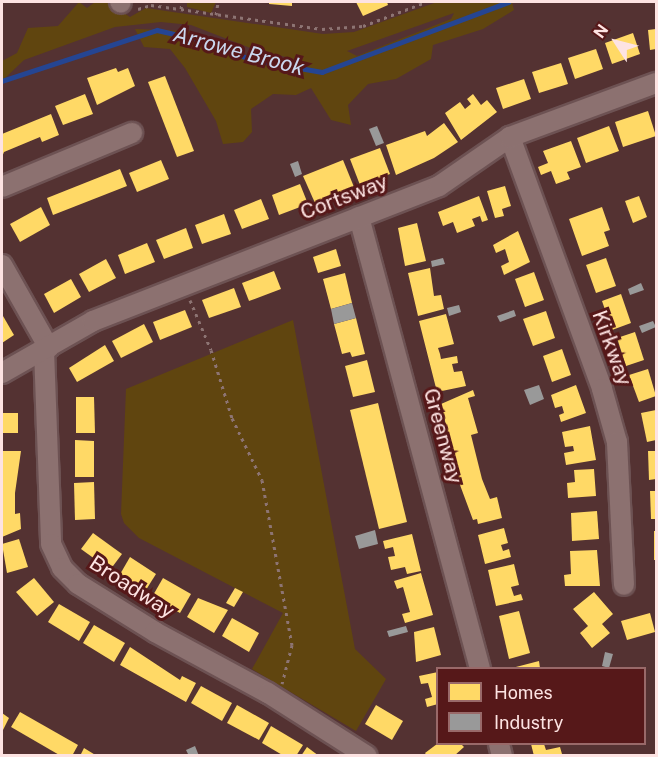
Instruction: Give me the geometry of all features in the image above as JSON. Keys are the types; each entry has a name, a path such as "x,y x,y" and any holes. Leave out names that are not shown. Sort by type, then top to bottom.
{"street":[{"name":"Cortsway","path":"2,373 93,321 439,186 510,137 657,83"},
{"path":"2,188 132,133"},
{"name":"Kirkway","path":"510,137 602,388 617,442 624,585"},
{"name":"Greenway","path":"359,217 479,667"},
{"path":"2,265 47,349"},
{"name":"Broadway","path":"47,349 51,544 62,568 78,584 155,632 278,700 367,756"}],"path":[{"path":"120,2 124,13 151,5 322,29 363,26 426,2"},
{"path":"181,9 182,2"},
{"path":"216,15 218,2"},
{"path":"410,2 410,8"},
{"path":"184,284 211,350 232,418 262,480 292,645 278,700"}],"shaded area":[{"path":"79,2 87,8 95,2 107,2 130,17 146,8 323,34 354,32 437,2 512,2 514,10 483,29 433,45 431,59 396,79 368,84 348,105 351,125 331,120 311,88 296,95 273,94 251,109 252,132 243,142 223,144 216,121 185,68 170,49 144,47 135,29 188,31 249,59 278,64 294,59 253,49 191,25 161,22 115,27 24,60 2,81 2,61 17,53 28,28 58,26","holes":["454,13 451,19 357,56 347,51"]},
{"path":"187,2 216,2 211,13 187,7"},
{"path":"293,320 355,649 386,679 356,731 252,669 283,613 139,538 124,523 121,514 126,389"}],"building: Homes":[{"path":"269,2 292,2 292,6 269,4"},
{"path":"356,2 387,2 388,5 363,16"},
{"path":"656,29 656,49 650,50 648,30"},
{"path":"633,33 640,54 612,64 605,43"},
{"path":"596,49 603,69 575,79 568,58"},
{"path":"561,63 568,84 539,93 532,72"},
{"path":"116,68 118,72 128,68 135,86 97,105 87,78"},
{"path":"165,76 194,151 177,157 148,82"},
{"path":"524,79 531,99 503,109 496,88"},
{"path":"85,94 93,114 63,125 55,106"},
{"path":"473,94 481,105 487,100 497,112 461,140 445,113 460,102 465,109 471,104 467,99"},
{"path":"648,111 656,136 623,147 615,122"},
{"path":"51,114 59,135 42,142 40,137 4,152 2,157 2,134"},
{"path":"444,123 458,142 434,158 396,175 386,145 425,131 427,136"},
{"path":"609,126 619,151 586,163 577,138"},
{"path":"571,141 581,167 567,172 570,179 556,184 551,171 541,175 538,167 548,163 543,151"},
{"path":"380,148 390,174 360,185 350,159"},
{"path":"161,160 169,179 137,192 129,173"},
{"path":"343,160 354,187 315,203 303,176"},
{"path":"120,169 127,186 53,215 47,198"},
{"path":"300,184 308,204 279,215 272,195"},
{"path":"505,186 511,206 502,209 504,216 495,218 487,191"},
{"path":"479,196 488,220 482,222 480,216 472,219 475,226 457,233 453,222 443,226 438,212"},
{"path":"639,196 647,217 633,223 625,201"},
{"path":"261,199 269,219 242,229 234,210"},
{"path":"41,207 50,225 20,242 10,224"},
{"path":"602,207 610,230 604,232 609,246 582,256 569,219"},
{"path":"224,214 231,234 202,244 195,225"},
{"path":"417,223 426,261 405,266 398,228"},
{"path":"186,228 193,248 164,259 156,240"},
{"path":"518,231 530,262 504,275 501,266 509,262 505,249 496,253 493,245"},
{"path":"147,243 155,262 125,274 118,255"},
{"path":"336,249 341,266 318,273 313,257"},
{"path":"606,258 616,286 596,293 586,265"},
{"path":"106,259 116,278 89,292 79,274"},
{"path":"430,268 434,296 441,295 444,309 418,316 408,273"},
{"path":"274,271 281,289 249,301 242,283"},
{"path":"534,272 544,300 525,307 515,279"},
{"path":"345,273 352,303 331,309 323,279"},
{"path":"71,279 81,297 54,313 44,294"},
{"path":"234,288 241,307 209,318 202,300"},
{"path":"621,294 631,323 612,330 602,301"},
{"path":"185,310 192,327 160,340 153,322"},
{"path":"546,311 555,338 533,346 523,319"},
{"path":"446,314 454,344 438,348 441,359 457,356 458,363 452,364 454,372 462,371 466,386 437,392 419,321"},
{"path":"2,317 14,335 2,343"},
{"path":"356,318 365,354 352,357 350,352 342,354 334,324"},
{"path":"144,324 153,342 121,358 112,341"},
{"path":"635,332 644,360 626,366 617,338"},
{"path":"105,345 114,361 77,382 69,368"},
{"path":"562,349 571,375 552,382 543,356"},
{"path":"367,360 375,392 353,397 345,366"},
{"path":"648,369 656,396 639,402 629,375"},
{"path":"576,385 586,413 561,422 559,415 564,413 562,406 555,408 551,395"},
{"path":"473,390 475,396 468,398 478,433 471,435 482,479 490,499 497,497 502,518 478,524 477,519 473,520 460,485 441,404"},
{"path":"76,397 94,397 95,433 76,433"},
{"path":"378,403 407,522 379,529 350,410"},
{"path":"656,410 656,440 647,442 641,413"},
{"path":"2,413 18,413 18,433 2,433"},
{"path":"590,426 596,460 566,465 564,453 574,451 573,446 565,447 562,432"},
{"path":"75,440 94,441 94,477 75,477"},
{"path":"2,451 21,451 15,493 15,514 20,513 21,529 2,537"},
{"path":"648,451 656,451 656,479 649,480"},
{"path":"594,469 596,496 568,498 567,483 575,482 574,470"},
{"path":"94,482 95,519 75,520 74,483"},
{"path":"650,491 656,491 656,519 651,519"},
{"path":"597,511 599,539 572,541 571,513"},
{"path":"504,528 508,543 501,545 503,551 509,549 511,557 485,564 478,535"},
{"path":"654,531 656,531 656,560 654,560"},
{"path":"93,533 122,554 110,570 81,549"},
{"path":"412,534 421,571 407,574 405,567 391,570 388,557 395,556 393,547 385,549 383,541"},
{"path":"19,539 28,567 7,573 2,544"},
{"path":"597,550 600,586 565,586 564,575 571,574 570,551"},
{"path":"130,557 156,574 144,593 119,576"},
{"path":"514,564 519,585 511,587 514,596 521,594 523,600 496,606 488,570"},
{"path":"421,573 433,615 405,623 402,614 410,612 403,587 397,589 394,581"},
{"path":"34,578 54,602 37,616 16,592"},
{"path":"163,578 191,594 180,613 152,597"},
{"path":"235,588 243,592 234,607 226,603"},
{"path":"594,592 613,614 602,624 610,633 592,648 580,633 588,626 573,609"},
{"path":"198,598 228,610 214,633 187,617"},
{"path":"59,604 90,622 79,641 48,622"},
{"path":"519,611 530,653 509,659 499,616"},
{"path":"650,613 655,632 627,640 621,621"},
{"path":"232,618 259,633 249,652 222,636"},
{"path":"94,625 125,643 114,662 83,643"},
{"path":"434,627 441,655 416,662 414,632"},
{"path":"130,647 180,680 182,676 196,683 186,702 120,665"},
{"path":"539,661 540,667 516,667"},
{"path":"436,672 436,705 427,707 425,699 432,697 428,683 421,684 419,676"},
{"path":"201,686 232,703 222,721 191,703"},
{"path":"237,705 269,723 259,740 227,723"},
{"path":"376,705 403,721 392,740 365,724"},
{"path":"20,712 78,745 72,756 61,756 11,727"},
{"path":"2,713 9,718 2,732"},
{"path":"271,726 303,745 296,756 284,756 262,743"},
{"path":"436,745 462,745 464,747 454,756 427,756 425,753"},
{"path":"531,745 544,745 546,750 560,747 562,754 534,756"},
{"path":"307,747 319,756 301,756"},
{"path":"84,748 97,756 80,756"}],"building: Industry":[{"path":"377,126 384,143 376,146 369,129"},
{"path":"298,161 302,174 295,177 290,164"},
{"path":"443,258 445,264 432,267 431,261"},
{"path":"641,283 644,290 630,295 628,289"},
{"path":"352,303 356,318 334,324 331,309"},
{"path":"459,305 461,312 449,316 447,308"},
{"path":"514,310 516,316 500,322 497,316"},
{"path":"653,321 656,327 642,333 639,326"},
{"path":"539,385 544,399 530,405 524,390"},
{"path":"375,530 378,544 359,549 355,536"},
{"path":"406,626 408,632 389,637 387,631"},
{"path":"605,652 613,654 609,667 602,666"},
{"path":"195,746 199,756 189,756 186,750"}],"waterway":[{"name":"Arrowe Brook","path":"2,81 157,30 218,44 249,59 322,72 508,2"}]}
